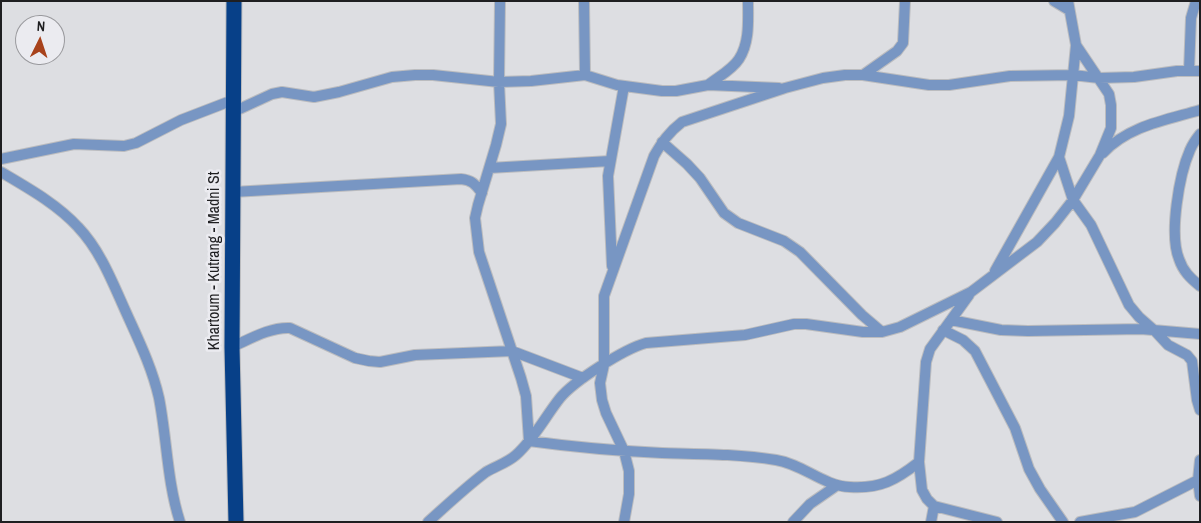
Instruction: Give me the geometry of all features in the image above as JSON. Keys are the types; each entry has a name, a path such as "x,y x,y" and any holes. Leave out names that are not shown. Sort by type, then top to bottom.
{"highway":[{"name":"Khartoum - Kutrang - Madni St","path":"234,1 232,347 236,522"}],"street":[{"path":"500,1 499,82 501,124 475,218 478,252 526,396 529,441"},
{"path":"584,1 585,75"},
{"path":"708,85 739,59 748,32 748,1"},
{"path":"863,76 897,51 903,43 905,1"},
{"path":"994,274 1059,156 1070,116 1076,45 1068,5 1054,1"},
{"path":"624,522 629,494 629,471 624,451 602,400 600,383 604,365 604,296 654,156 671,130 682,122 785,88 823,78 863,76 929,85 949,85 1010,76 1073,75 1099,78 1134,77 1159,72 1195,71 1191,18 1196,1"},
{"path":"428,522 476,480 515,456 529,441 560,398 572,386 633,347 646,343 745,335 794,324 863,332 882,332 900,328 971,292 1037,242 1073,200 1100,155 1111,128 1112,115 1109,94 1076,45"},
{"path":"1,159 74,144 124,146 136,143 181,120 272,94 282,92 314,97 392,77 433,75 499,82 531,81 585,75 624,86 662,91 676,91 708,85 785,88"},
{"path":"612,270 608,196 610,161 624,86"},
{"path":"1100,155 1136,129 1200,110"},
{"path":"1200,134 1190,149 1186,162 1174,225 1178,259 1187,275 1200,286"},
{"path":"662,142 700,178 724,213 738,224 784,241 800,252 862,315 882,332"},
{"path":"1059,156 1073,200 1091,225 1129,305 1168,345 1188,355 1192,361 1200,410"},
{"path":"489,168 610,161"},
{"path":"1,172 41,196 77,225 91,242 107,270 148,361 156,387 166,436 175,506 180,522"},
{"path":"233,192 461,179 475,183 482,192"},
{"path":"971,292 930,349 926,362 919,462 922,490 934,506 997,522"},
{"path":"951,320 1010,331 1141,329 1200,334"},
{"path":"232,347 271,330 290,328 355,358 369,361 380,362 421,355 512,351 583,378"},
{"path":"943,330 964,340 975,351 1015,428 1029,469 1063,522"},
{"path":"529,441 577,448 776,460 793,464 836,486 849,488 882,485 899,477 919,462"},
{"path":"1200,460 1198,480 1200,496"},
{"path":"1080,522 1135,512 1198,480"},
{"path":"793,522 810,504 836,486"},
{"path":"931,522 934,506"}]}
